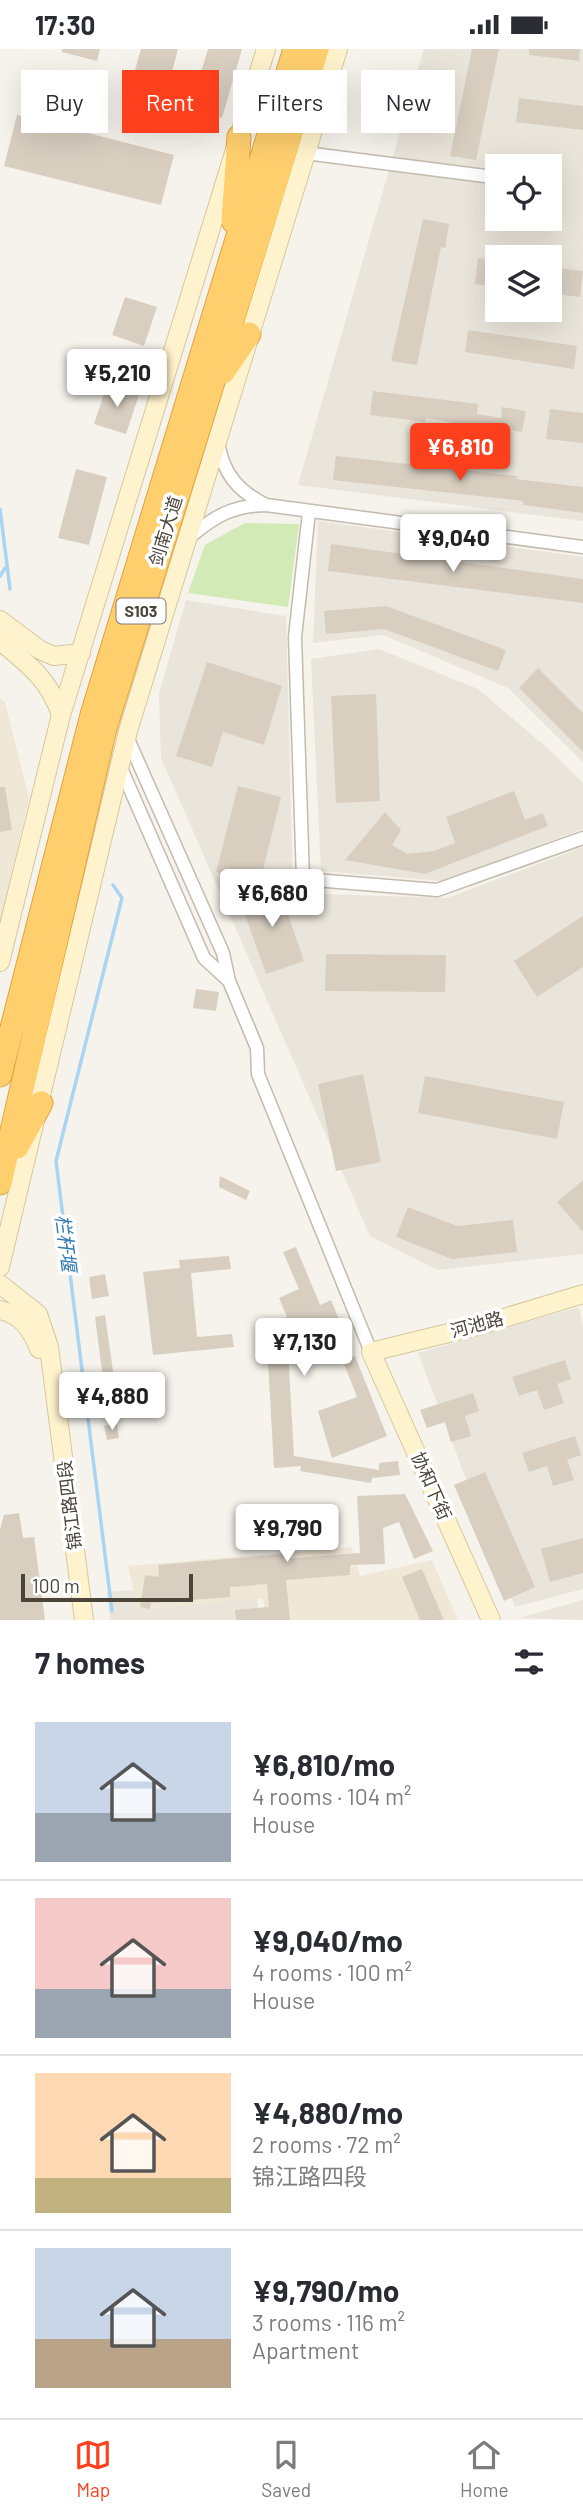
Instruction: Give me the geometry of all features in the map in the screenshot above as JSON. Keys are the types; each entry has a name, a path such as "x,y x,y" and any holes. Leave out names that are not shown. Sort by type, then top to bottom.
{"highway":[{"name":"剑南大道","path":"0,1075 92,715 295,49"},
{"name":"剑南大道","path":"1,1181 105,728 317,49"},
{"path":"230,261 239,137"},
{"path":"211,389 249,334"},
{"path":"1,1181 41,1103"}],"main road":[{"path":"0,963 61,715 266,49"},
{"path":"0,1267 127,737 191,536 249,334 338,49"},
{"path":"0,620 40,650 54,656 81,653"},
{"path":"0,641 33,669 53,692 61,715"},
{"name":"锦江路四段","path":"0,1285 38,1314 49,1347 84,1620"},
{"name":"河池路","path":"371,1352 481,1325 583,1294"},
{"name":"锦江路四段","path":"0,1310 13,1313 32,1330 41,1355 74,1620"},
{"name":"协和下街","path":"371,1352 491,1620"}],"street":[{"path":"305,153 485,176"},
{"path":"218,443 229,477 242,493 266,505"},
{"path":"191,536 226,511 244,505 266,505 583,547"},
{"path":"309,512 295,636 303,879 438,890 583,838"},
{"path":"127,737 223,953 229,981 257,1048 258,1074 371,1352"},
{"path":"120,766 204,958 229,981"}],"shaded area":[{"path":"424,49 583,49 583,521 298,485 400,133 455,133 455,70 418,70"},
{"path":"318,521 583,557 583,762 508,688 383,635 313,643"},
{"path":"186,600 286,616 293,893 447,898 583,847 583,1254 437,1270 370,1236 161,758 159,694"},
{"path":"379,649 478,689 552,752 583,783 583,829 442,881 321,871 311,659"},
{"path":"0,698 5,702 29,798 0,923"},
{"path":"579,1307 583,1327 583,1589 515,1607 418,1353"},
{"path":"351,1547 360,1576 432,1560 458,1620 265,1620 263,1598 138,1610 128,1566"},
{"path":"256,1582 259,1620 110,1620 107,1592"},
{"path":"583,1600 583,1620 519,1618"}],"green space":[{"path":"245,523 299,524 288,607 188,593 205,545"}],"building":[{"path":"62,49 100,49 97,61 62,52"},
{"path":"141,49 178,49 172,70 135,70"},
{"path":"208,49 242,49 236,70 233,70 233,80 222,118 219,117 219,70 202,70"},
{"path":"472,49 499,49 476,160 450,156"},
{"path":"529,49 580,49 579,61 529,55"},
{"path":"519,98 583,106 583,130 516,122"},
{"path":"17,115 21,116 21,133 88,133 174,155 161,205 4,166"},
{"path":"423,219 449,224 445,248 441,247 417,365 391,361"},
{"path":"478,258 485,259 485,285 475,284"},
{"path":"562,268 583,271 580,297 562,295"},
{"path":"125,297 157,307 144,346 112,335"},
{"path":"468,330 577,346 574,369 465,352"},
{"path":"107,385 139,395 126,434 94,424"},
{"path":"373,391 478,404 477,414 501,418 502,407 526,411 522,432 500,428 497,443 471,439 473,426 426,418 425,422 370,415"},
{"path":"550,409 583,413 583,443 546,439"},
{"path":"336,456 517,476 516,479 583,487 583,513 523,505 523,501 333,480"},
{"path":"76,469 107,477 89,545 58,538"},
{"path":"331,544 583,579 583,603 328,571"},
{"path":"386,606 506,650 498,671 384,629 326,634 324,611"},
{"path":"207,662 282,686 264,745 223,732 212,767 176,756"},
{"path":"538,668 583,713 583,752 519,688"},
{"path":"376,694 380,801 336,803 331,696"},
{"path":"238,786 281,797 260,882 216,872"},
{"path":"0,787 5,787 12,830 0,832"},
{"path":"514,791 525,820 543,813 548,826 425,874 345,860 385,812 401,830 392,845 407,854 434,851 455,843 446,817"},
{"path":"278,885 304,961 266,974 239,898"},
{"path":"583,916 583,967 537,997 514,961"},
{"path":"326,954 446,955 445,992 325,991"},
{"path":"196,989 219,992 216,1011 193,1008"},
{"path":"363,1074 381,1162 336,1171 318,1084"},
{"path":"425,1076 564,1102 557,1139 418,1113"},
{"path":"220,1176 250,1191 246,1200 219,1187"},
{"path":"583,1180 583,1232 557,1202"},
{"path":"408,1207 457,1226 513,1220 517,1252 452,1259 396,1237"},
{"path":"296,1247 320,1305 331,1300 347,1339 335,1344 323,1318 287,1333 294,1456 379,1470 379,1463 398,1461 400,1475 372,1478 371,1483 300,1471 301,1466 274,1468 267,1344 279,1344 270,1324 287,1317 279,1298 299,1289 283,1252"},
{"path":"229,1256 231,1269 191,1273 197,1337 232,1334 234,1347 153,1355 143,1272 180,1268 179,1260"},
{"path":"105,1274 109,1296 92,1299 89,1277"},
{"path":"105,1315 115,1385 104,1386 95,1317"},
{"path":"355,1356 387,1436 332,1458 318,1411 357,1397 343,1361"},
{"path":"565,1360 571,1379 557,1384 564,1403 544,1410 537,1390 519,1396 512,1377"},
{"path":"473,1393 479,1411 465,1416 471,1436 451,1442 445,1422 427,1428 420,1410"},
{"path":"117,1424 119,1438 107,1440 104,1426"},
{"path":"575,1436 581,1455 567,1460 574,1480 553,1486 547,1466 529,1472 522,1453"},
{"path":"485,1472 535,1587 504,1601 454,1485"},
{"path":"405,1494 433,1551 414,1559 399,1522 383,1528 385,1564 350,1565 350,1575 286,1580 290,1620 236,1620 235,1610 269,1607 267,1584 230,1587 230,1597 151,1603 150,1609 140,1607 145,1575 159,1577 158,1565 284,1554 284,1559 360,1553 357,1496"},
{"path":"19,1513 23,1538 34,1537 45,1620 0,1620 0,1530 4,1515"},
{"path":"583,1538 583,1573 550,1582 541,1549"},
{"path":"422,1569 444,1620 420,1620 402,1577"}],"waterway":[{"name":"栏杆堰","path":"0,509 10,589"},
{"name":"栏杆堰","path":"0,576 5,568"},
{"name":"栏杆堰","path":"112,1611 56,1161 122,898 113,885"}]}
